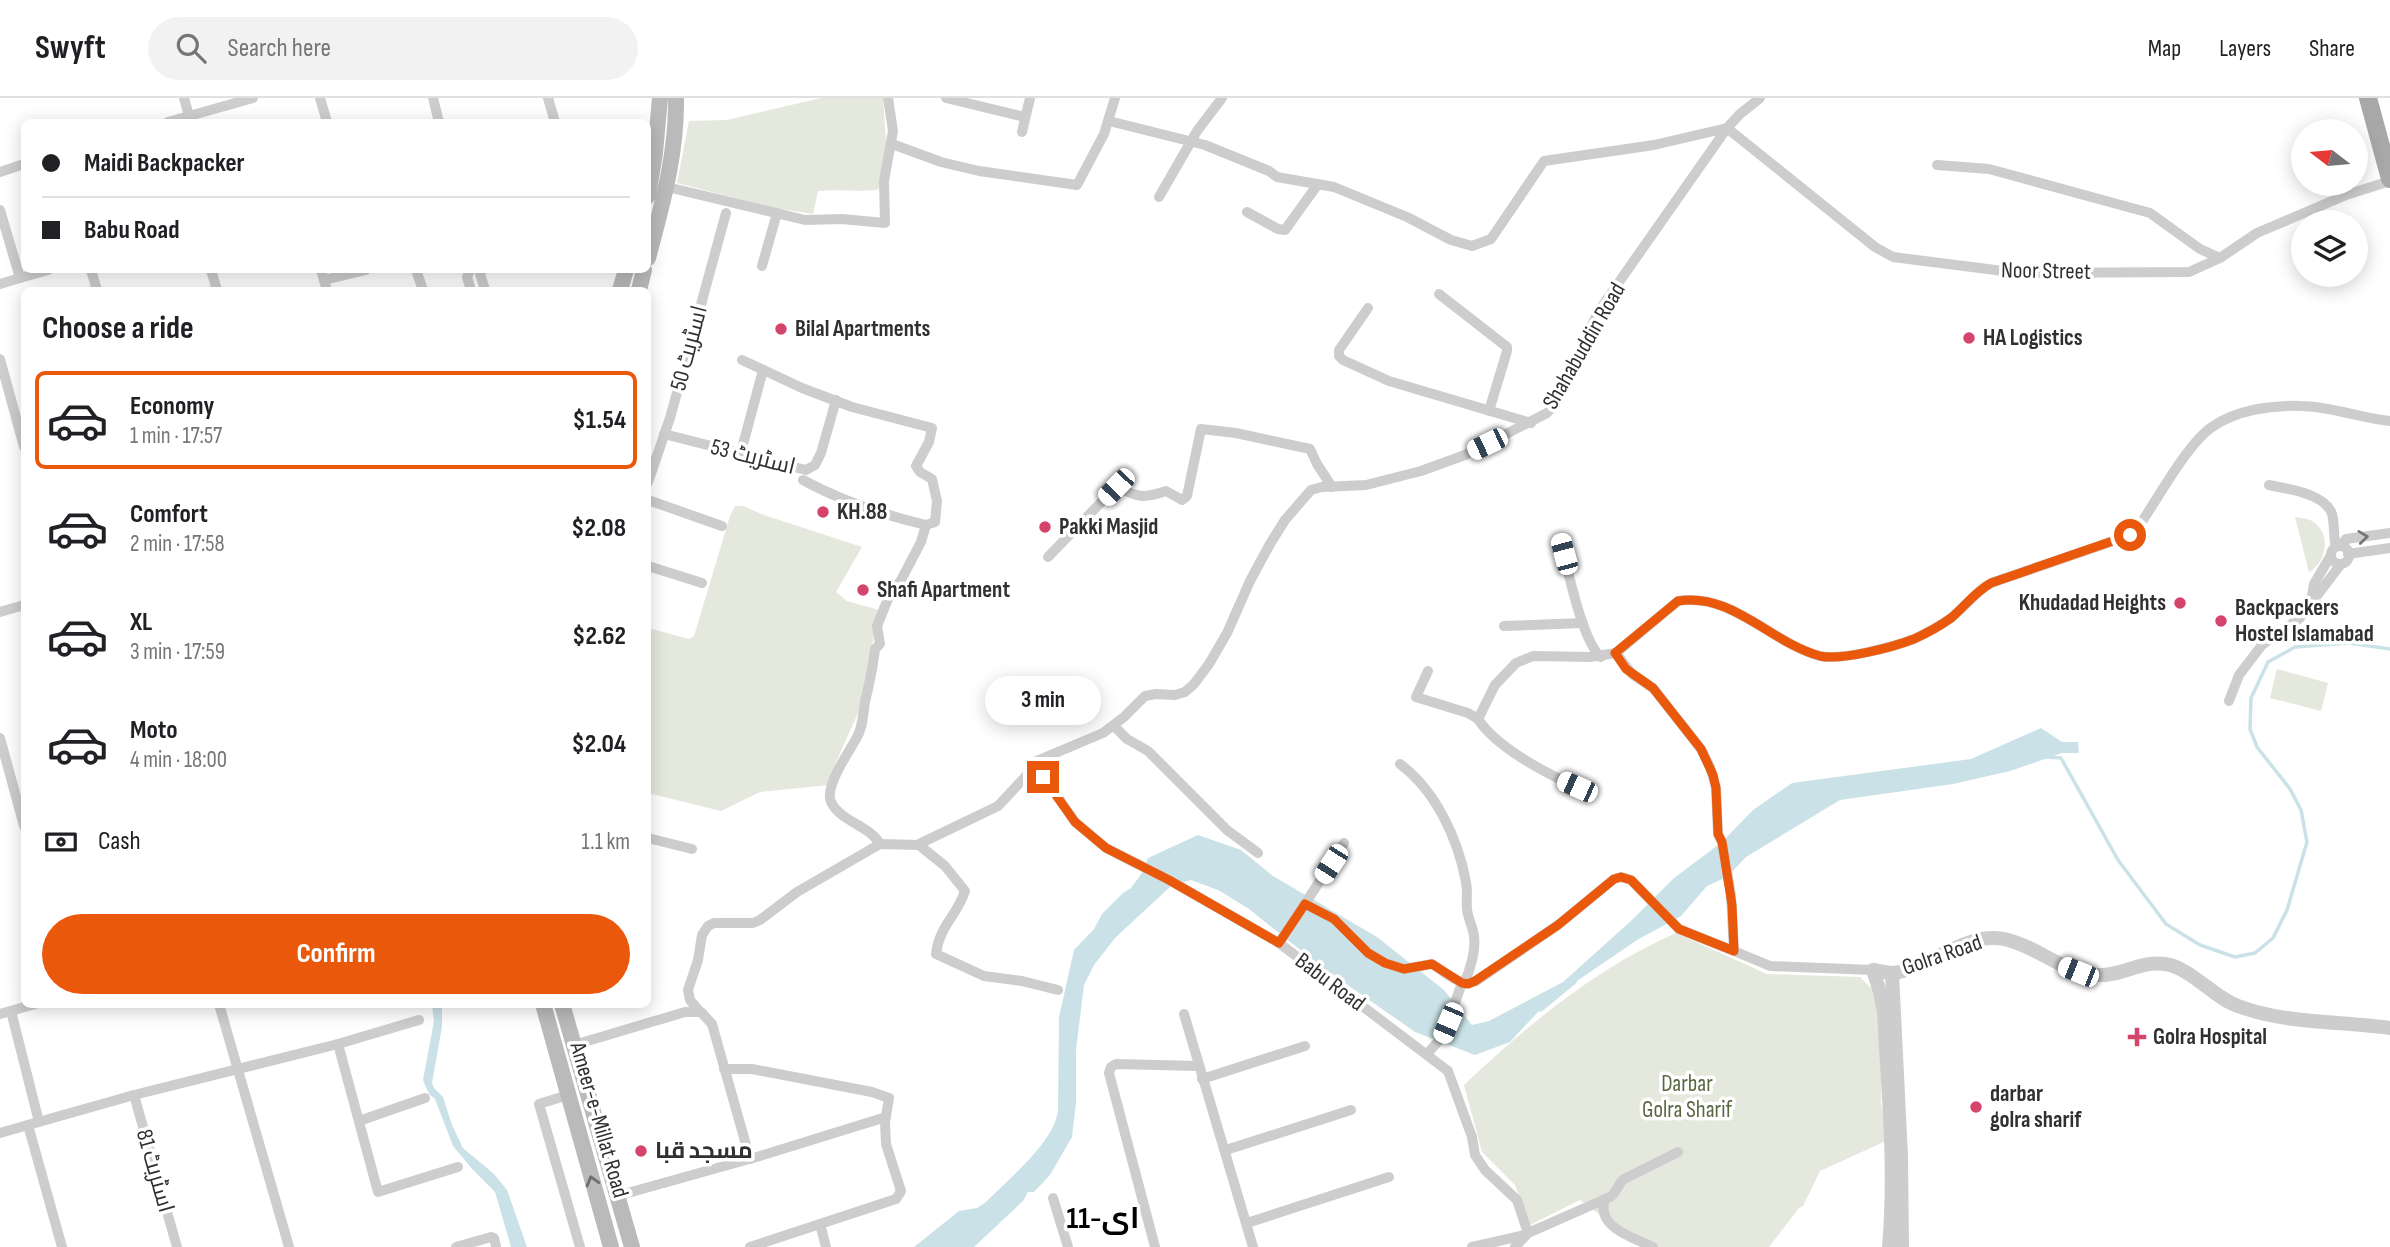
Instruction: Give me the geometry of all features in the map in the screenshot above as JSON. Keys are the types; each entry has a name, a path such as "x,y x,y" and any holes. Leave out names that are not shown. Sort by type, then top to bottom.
{"main road":[{"path":"651,177 660,98"},
{"path":"651,247 667,187 675,131 676,98"},
{"path":"2368,98 2389,171"},
{"name":"Ameer-e-Millat Road","path":"544,1008 611,1247"},
{"name":"Ameer-e-Millat Road","path":"563,1008 632,1247"},
{"path":"568,1095 586,1090"}],"street":[{"path":"184,98 189,116"},
{"path":"178,119 253,98"},
{"path":"320,98 326,119"},
{"path":"433,98 438,119"},
{"path":"548,98 554,119"},
{"path":"667,187 805,220 842,219 885,223 884,181 893,131 888,98"},
{"path":"946,98 1026,117"},
{"path":"1022,132 1030,98"},
{"path":"892,144 941,162 979,171 1077,185 1109,121 1115,98"},
{"path":"1159,197 1190,142 1222,98"},
{"name":"Shahabuddin Road","path":"1332,487 1366,485 1421,471 1465,455 1547,413 1556,403 1598,312 1727,128 1760,98"},
{"path":"1109,121 1205,145 1269,170 1277,177 1334,187 1407,217 1451,240 1472,246 1491,239 1544,161 1654,145 1727,128"},
{"name":"Noor Street","path":"1727,128 1875,247 1893,257 2019,273 2189,272 2220,258 2257,233 2346,195 2389,171"},
{"path":"0,172 21,165"},
{"path":"1937,165 1989,169 2150,213 2200,249 2220,258"},
{"path":"1247,212 1285,230 1318,184"},
{"path":"0,210 20,278"},
{"name":"اسٹریٹ 50","path":"651,473 726,213"},
{"path":"762,266 777,213"},
{"path":"0,284 38,273"},
{"path":"324,280 353,273"},
{"path":"1439,294 1507,347 1489,411"},
{"path":"1368,308 1339,350 1339,356 1343,360 1390,381 1531,423"},
{"path":"0,359 21,436"},
{"path":"743,360 836,400 931,426 929,442 916,466 920,472 932,479 936,494 935,522 926,525 846,501 803,480"},
{"path":"741,452 763,370"},
{"name":"اسٹریٹ 53","path":"664,435 806,470 811,469 821,453 836,400"},
{"path":"1478,719 1495,685 1509,668 1522,659 1540,656 1601,657 1615,653 1678,601 1690,599 1706,602 1739,613 1794,647 1823,657 1857,654 1895,645 1929,632 1951,618 1980,589 1991,583 2130,535 2139,526 2197,441 2209,428 2222,420 2239,413 2301,406 2390,421"},
{"path":"1048,556 1116,487 1140,497 1166,491 1182,500 1187,496 1201,429 1236,433 1310,449 1332,487"},
{"path":"2269,485 2318,499 2326,504 2332,517 2339,553"},
{"path":"750,1159 712,1024 690,1000 688,990 698,960 700,942 708,926 714,923 753,923 797,892 880,844 917,845 998,806 1027,775 1034,762 1114,726 1146,696 1185,692 1194,684 1217,651 1250,580 1285,520 1311,490 1332,487"},
{"path":"651,501 722,526"},
{"path":"880,844 872,833 852,822 833,805 830,793 862,723 875,649 880,643 877,626 892,589 900,582 914,557 926,525"},
{"path":"2229,701 2239,675 2262,645 2297,621 2311,601 2315,584 2339,553 2346,539 2390,533"},
{"path":"1560,540 1583,623 1594,650 1601,657"},
{"path":"2339,553 2390,548"},
{"path":"651,567 702,583"},
{"path":"0,612 21,606"},
{"path":"1504,626 1583,623"},
{"path":"1615,653 1626,669 1653,688 1701,749 1713,775 1718,834 1722,842 1732,905 1734,951"},
{"path":"1428,671 1416,698 1468,713 1478,719 1489,734 1500,740 1505,747 1546,773 1577,787"},
{"path":"1114,726 1126,739 1148,751 1227,830 1258,853"},
{"path":"0,738 4,768 21,817"},
{"name":"Babu Road","path":"1034,762 1075,822 1106,848 1169,880 1279,943 1448,1071 1472,1138 1475,1155 1490,1176 1517,1200 1528,1233"},
{"path":"1401,764 1437,806 1460,858 1466,881 1468,913 1474,942 1469,971 1443,1036 1427,1054"},
{"path":"651,839 692,849"},
{"path":"1279,943 1344,844"},
{"path":"917,845 945,866 965,891 958,908 945,923 939,936 936,954 984,976 1022,981 1058,990"},
{"path":"1305,905 1334,919 1368,953 1385,963 1404,969 1432,964 1463,983 1475,981 1539,939 1618,877 1631,880 1679,929 1770,966 1873,970"},
{"name":"Golra Road","path":"1889,1247 1891,1151 1884,1012 1873,970 1892,973 1915,967 1972,941 2003,939 2020,944 2078,972 2116,975 2141,966 2164,963 2235,1005 2256,1012 2300,1020 2390,1028"},
{"name":"Golra Road","path":"1892,973 1901,1156 1902,1247"},
{"path":"220,1008 289,1247"},
{"path":"574,1045 685,1012 700,1012"},
{"path":"6,1013 62,1247"},
{"path":"1184,1014 1254,1247"},
{"path":"0,1133 419,1020"},
{"path":"338,1044 378,1192 458,1167"},
{"path":"1202,1079 1305,1046"},
{"path":"1155,1247 1109,1073 1111,1067 1116,1064 1198,1066"},
{"path":"724,1069 752,1069 872,1092 889,1098 886,1144 901,1191 899,1196 750,1247"},
{"name":"اسٹریٹ 81","path":"134,1095 177,1247"},
{"path":"568,1095 539,1104 580,1247"},
{"path":"359,1121 425,1098"},
{"path":"1226,1150 1350,1111"},
{"path":"617,1196 886,1117"},
{"path":"1472,1247 1521,1236 1605,1199 1615,1194 1624,1179 1678,1152"},
{"path":"1247,1223 1389,1177"},
{"path":"1053,1198 1068,1247"},
{"path":"1605,1199 1602,1209 1607,1221 1615,1228 1653,1247"},
{"path":"820,1224 826,1247"},
{"path":"1515,1247 1528,1233"},
{"path":"456,1247 491,1237 494,1238 496,1246"}],"green space":[{"path":"821,98 883,98 887,156 877,190 818,191 813,214 774,208 677,183 689,121 727,120"},
{"path":"735,506 743,506 862,547 836,592 847,601 879,610 859,711 836,762 829,785 760,792 721,811 651,794 651,629 689,639 694,636"},
{"path":"2295,517 2312,521 2318,526 2325,540 2320,562 2309,572"},
{"path":"2277,669 2328,683 2321,711 2270,698"},
{"name":"Darbar Golra Sharif","path":"1676,933 1767,974 1860,977 1875,992 1883,1033 1881,1103 1888,1140 1820,1171 1803,1206 1769,1247 1657,1247 1603,1217 1580,1200 1530,1225 1515,1185 1482,1152 1464,1085 1563,1000 1617,964"}],"water":[{"path":"2041,728 2062,742 2078,742 2079,753 2062,753 2010,771 1953,784 1840,800 1746,857 1727,877 1707,886 1681,916 1637,940 1574,983 1537,1013 1510,1042 1475,1055 1415,1032 1319,965 1249,909 1218,890 1191,880 1171,886 1115,938 1094,965 1084,985 1076,1050 1076,1103 1072,1137 1050,1175 1034,1192 1028,1192 1023,1201 974,1247 914,1247 959,1211 977,1208 986,1202 1049,1135 1058,1110 1059,1017 1074,950 1094,929 1102,914 1131,888 1142,873 1148,858 1198,835 1241,850 1273,876 1377,937 1444,990 1472,1025 1489,1021 1563,982 1674,878 1722,842 1753,810 1792,783 1971,759"},
{"path":"432,1008 442,1008 442,1027 432,1083 434,1088 443,1097 463,1148 494,1174 507,1190 527,1247 511,1247 495,1192 453,1146 435,1099 429,1094 423,1080 434,1021"}],"waterway":[{"path":"2046,757 2061,758 2118,860 2166,924 2200,945 2235,957 2255,953 2273,938 2287,910 2307,842 2301,810 2290,789 2257,747 2250,729 2251,698 2268,662 2295,647 2349,643 2390,649"},
{"path":"1541,1010 1575,982"}],"place":[{"name":"Bilal Apartments","path":"781,329"},
{"name":"HA Logistics","path":"1969,338"},
{"name":"KH.88","path":"823,512"},
{"name":"Pakki Masjid","path":"1045,527"},
{"name":"Shafi Apartment","path":"863,590"},
{"name":"Khudadad Heights","path":"2180,603"},
{"name":"Backpackers Hostel Islamabad","path":"2221,621"},
{"name":"Golra Hospital","path":"2137,1037"},
{"name":"darbar golra sharif","path":"1976,1107"},
{"name":"مسجد قبا","path":"641,1151"}],"district":[{"name":"ای-11","path":"1103,1219"}],"route":[{"path":"1043,777 1075,822 1106,848 1169,880 1279,943 1305,904 1334,919 1378,960 1404,969 1432,964 1468,984 1539,939 1614,879 1621,877 1631,880 1679,929 1734,951 1731,895 1722,842 1718,834 1716,788 1710,767 1694,739 1653,688 1626,669 1615,653 1678,601 1690,599 1739,613 1794,647 1823,657 1857,654 1912,640 1929,632 1951,618 1980,589 1991,583 2130,535"}]}
